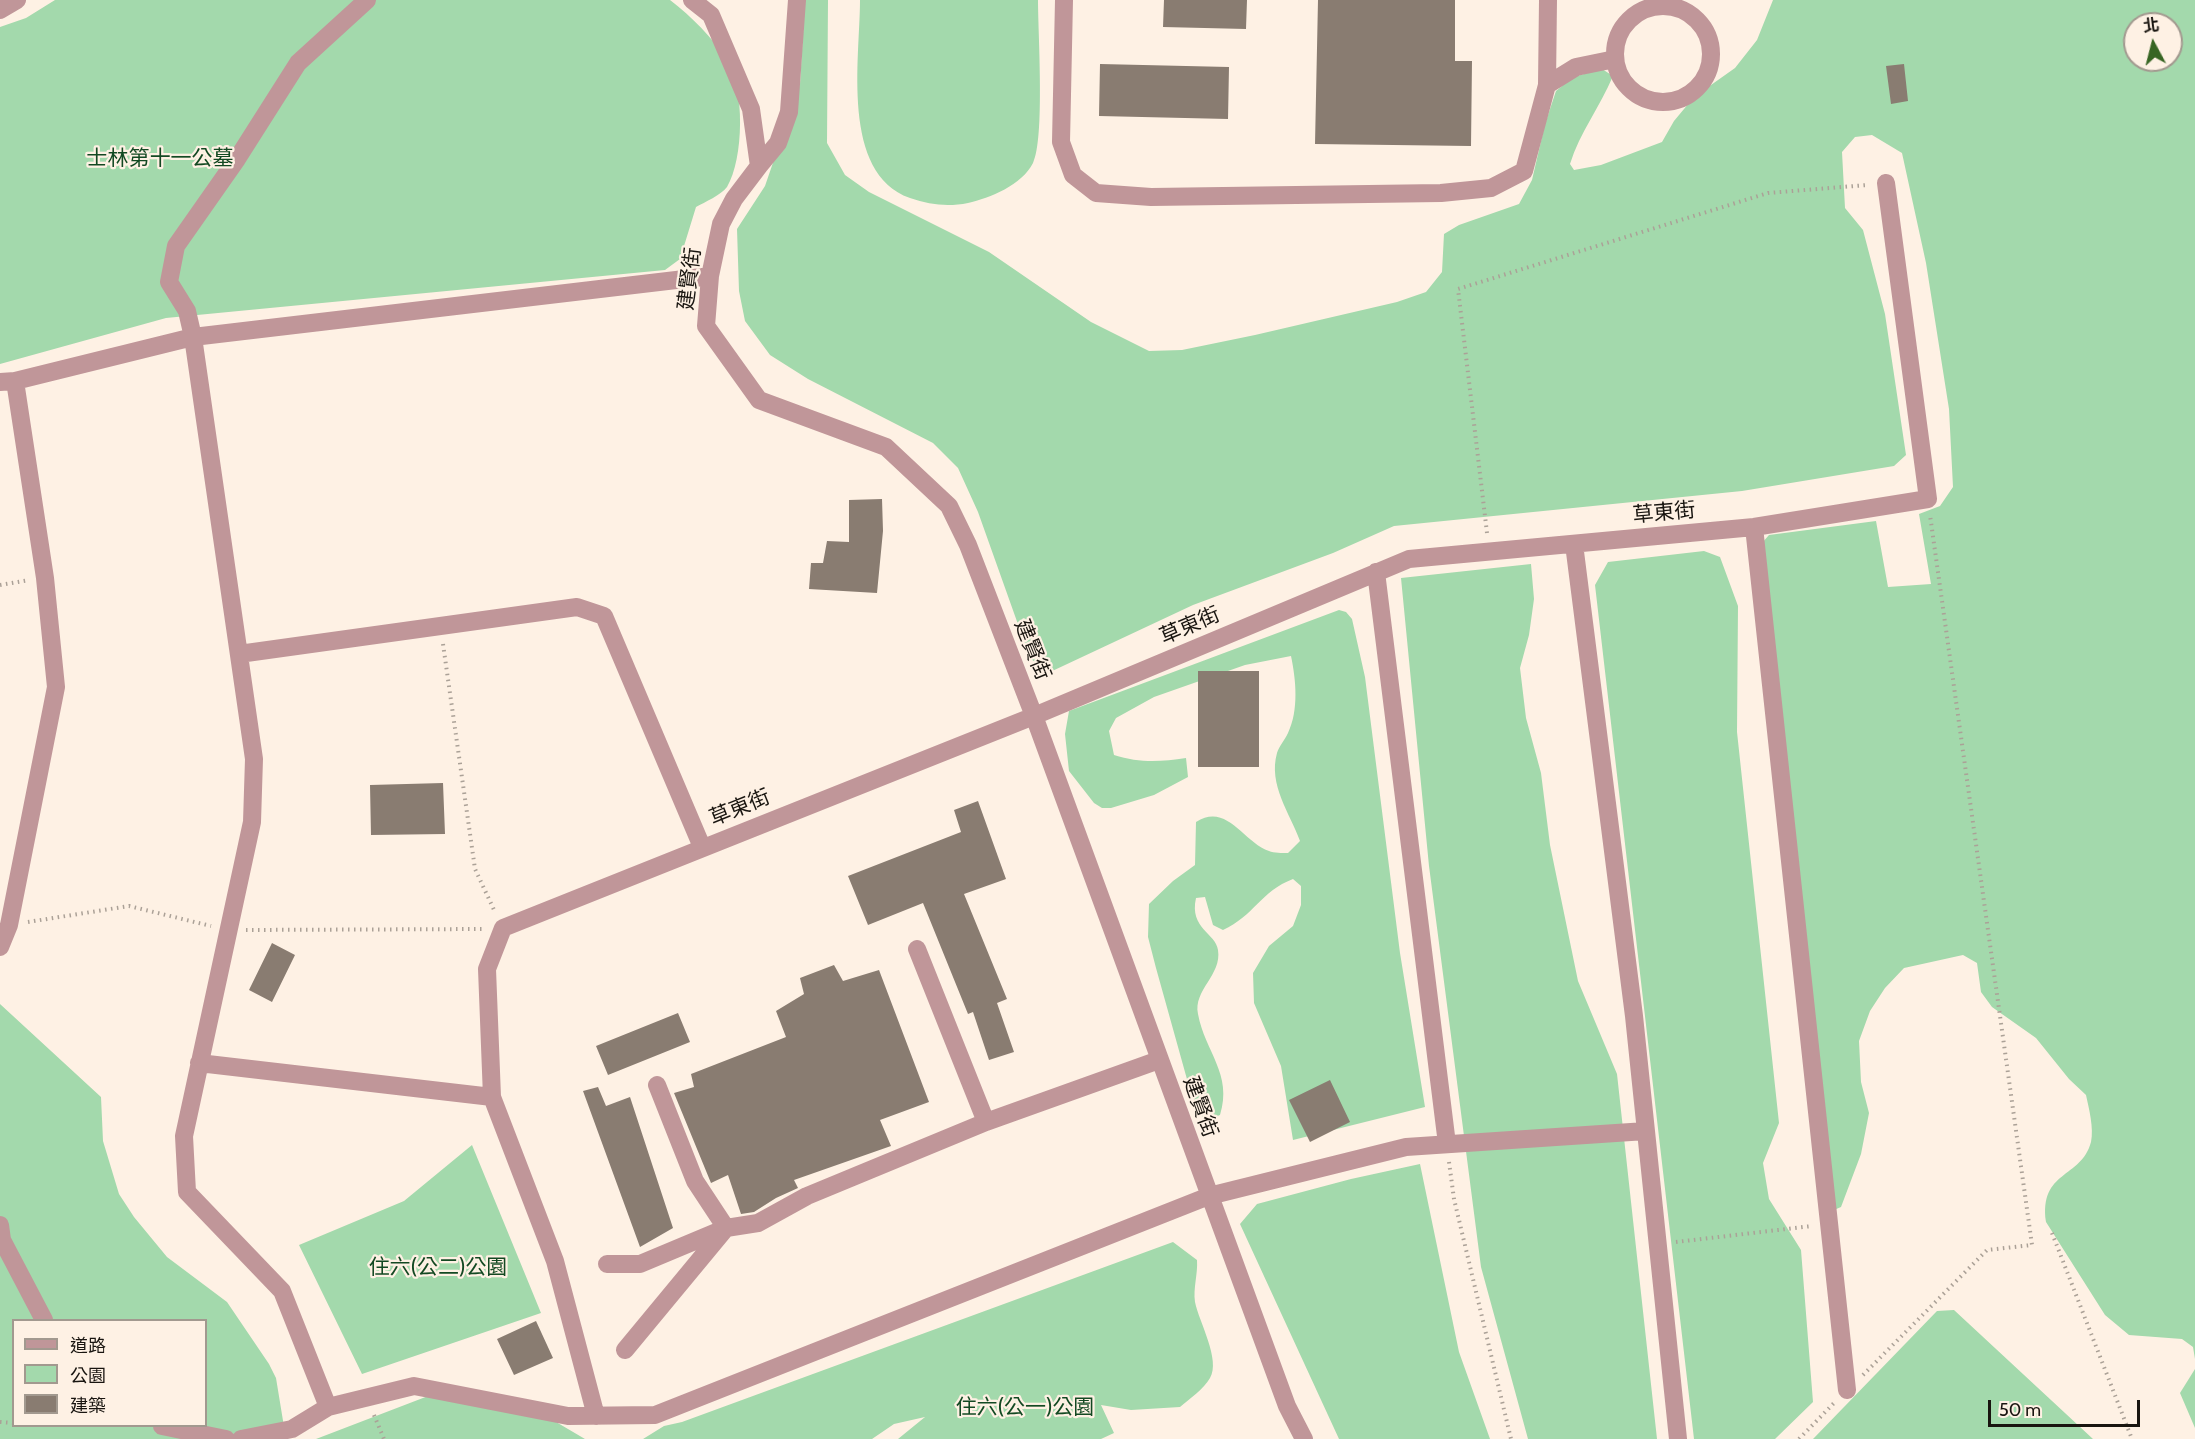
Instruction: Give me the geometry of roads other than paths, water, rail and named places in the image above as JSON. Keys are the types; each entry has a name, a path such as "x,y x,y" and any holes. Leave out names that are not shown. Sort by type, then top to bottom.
{"street":[{"path":"0,10 17,0"},
{"path":"328,1407 282,1291 187,1192 184,1136 252,822 254,759 193,337 187,311 169,282 176,246 237,159 298,63 367,0"},
{"path":"692,0 711,15 751,109 759,166"},
{"name":"建賢街","path":"796,0 789,112 778,143 734,199 721,224 710,276 706,326 759,400 886,447 949,506 968,545 1034,716 1287,1406 1304,1439"},
{"path":"1064,0 1061,142 1073,175 1096,193 1151,198 1441,193 1491,188 1524,171 1547,85 1548,0"},
{"path":"1658,5 1677,7 1694,16 1706,30 1712,49 1710,68 1701,84 1687,96 1668,102 1650,100 1633,92 1620,77 1615,59 1616,40 1625,23 1640,11 1658,5"},
{"path":"1547,85 1576,67 1615,59"},
{"name":"草東街","path":"492,1097 487,969 503,928 1034,716 1409,559 1754,527 1928,499 1886,183"},
{"path":"0,947 9,925 56,687 45,578 8,382 193,337 710,276"},
{"path":"1754,527 1847,1390"},
{"path":"1574,544 1646,1131 1678,1439"},
{"path":"1376,572 1447,1144"},
{"path":"239,654 577,607 604,616 702,847"},
{"path":"917,949 986,1122"},
{"path":"607,1264 640,1264 726,1228 758,1223 807,1196 986,1122 1159,1060"},
{"path":"199,1064 492,1097 555,1262 596,1416"},
{"path":"657,1085 695,1180 726,1228"},
{"path":"242,1439 292,1429 328,1407 414,1386 568,1416 655,1415 1209,1196 1406,1147 1646,1131"},
{"path":"0,1225 2,1240 43,1319"},
{"path":"625,1350 726,1228"},
{"path":"171,1427 226,1439"}],"park label":[{"name":"士林第十一公墓","path":"160,159"},
{"name":"住六(公二)公園","path":"438,1268"},
{"name":"住六(公一)公園","path":"1025,1408"}]}
